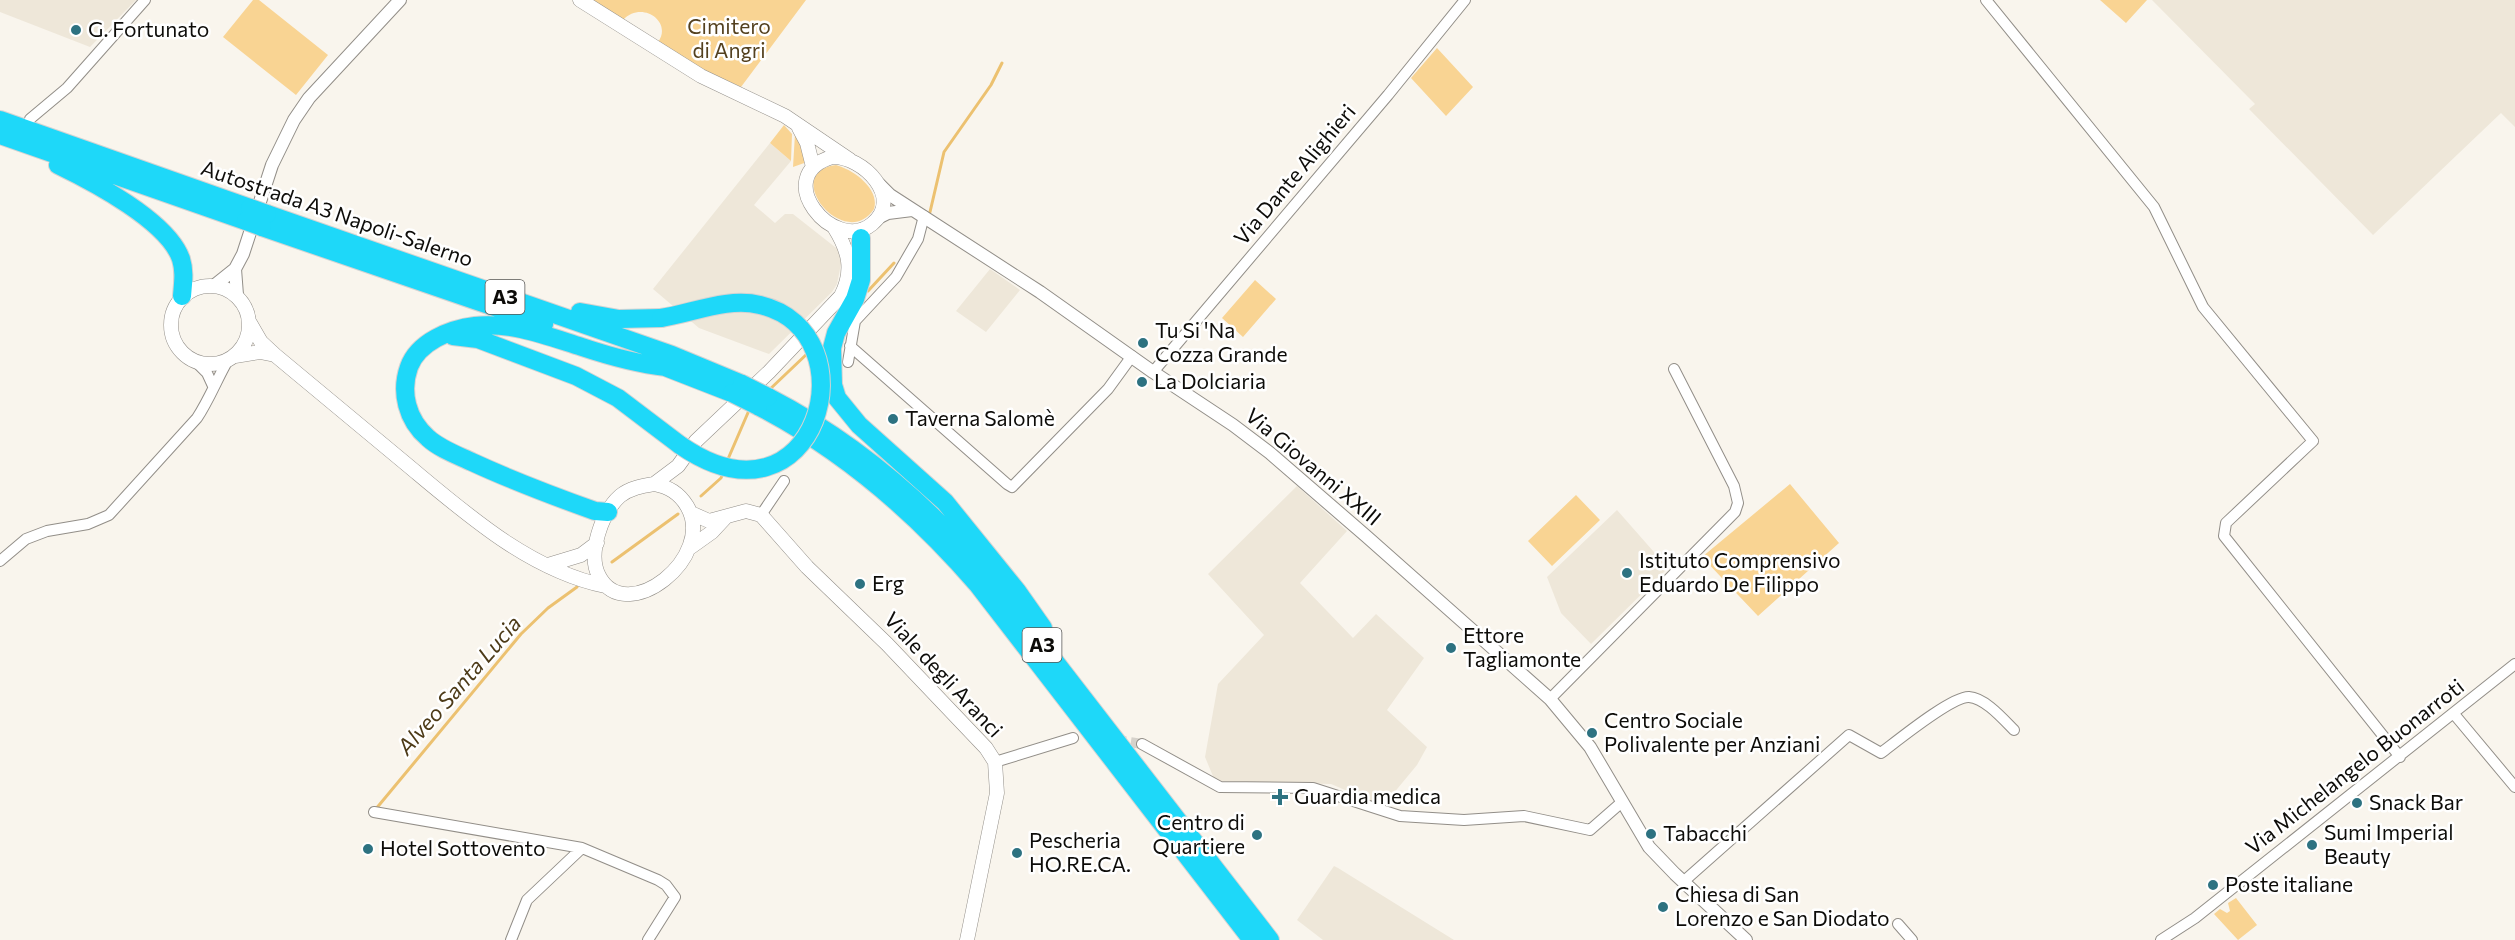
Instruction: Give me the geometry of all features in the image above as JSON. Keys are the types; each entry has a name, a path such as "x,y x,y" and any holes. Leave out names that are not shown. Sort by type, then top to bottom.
{"highway":[{"name":"Autostrada A3 Napoli-Salerno","path":"0,120 256,217 666,367 737,389"},
{"name":"Autostrada A3 Napoli-Salerno","path":"0,135 437,273 672,355 763,402 822,428 870,462 944,527 989,577 1270,940"},
{"path":"0,143 42,158 84,178 152,222 165,233 181,257 184,272 182,296"},
{"path":"870,228 861,280 855,299 836,333 832,348 833,385 837,398 859,425 945,502 973,535 1017,591 1089,692 1135,764"},
{"path":"437,273 489,281 600,317 641,320 728,304 760,305 791,320 801,330 814,353 821,376 818,413 812,429 795,450 772,464 737,470 721,467 680,445 618,398 576,376 478,339 439,337"},
{"path":"608,512 595,511 490,470 444,449 428,438 418,427 409,411 404,392 411,361 420,350 439,337 474,326 508,327 621,358 666,367"},
{"name":"Autostrada A3 Napoli-Salerno","path":"763,402 832,450 887,493 950,553 978,585 1252,940"}],"main road":[{"path":"580,0 701,76 785,116 850,160 879,184 885,197 884,207 850,261 847,285 833,308 696,441 678,466 654,484 629,490 614,502 597,543 596,570 605,586"},
{"path":"798,126 807,143 813,167"},
{"path":"850,160 832,157 813,167 807,178 806,195 814,211 834,227 852,231 870,228"},
{"path":"834,227 850,261"},
{"path":"275,355 260,352 232,358 218,364 196,362 178,348 170,327 175,305 182,296 203,285 226,288 237,295 244,303 250,323 261,342 275,355 462,510 516,549 564,574 626,594 647,590 679,565 691,547 712,532 725,518"},
{"path":"232,358 243,347 250,323"},
{"path":"678,466 679,495"},
{"path":"654,484 664,486 679,495 691,513 694,530 691,547"},
{"path":"691,513 709,521 747,511 761,514"},
{"name":"Viale degli Aranci","path":"761,514 807,567 974,733 995,762 997,793 967,940"},
{"path":"548,565 581,555 597,543"}],"street":[{"path":"30,119 68,88 145,0"},
{"path":"237,295 235,269 249,236 272,165 294,120 314,92 400,0"},
{"name":"Via Dante Alighieri","path":"1153,372 1388,95 1465,0"},
{"path":"1986,0 2154,207 2204,307 2313,441 2226,523 2224,536 2400,757"},
{"name":"Via Giovanni XXIII","path":"879,184 890,195 1132,356 1270,453 1550,699 1590,747 1649,847 1746,940"},
{"path":"870,228 888,213 912,210"},
{"path":"848,362 855,321 896,277 918,239 924,216"},
{"path":"215,285 235,269"},
{"path":"850,346 1012,487 1108,389 1132,356"},
{"path":"0,561 26,539 47,531 88,524 110,515 197,418 209,400 213,386 232,358"},
{"path":"196,362 207,373 213,386"},
{"path":"1550,699 1735,512 1738,503 1734,486 1674,369"},
{"path":"761,514 784,481"},
{"name":"Via Michelangelo Buonarroti","path":"2161,940 2195,918 2515,664"},
{"path":"1683,882 1849,735 1881,753 1954,701 1969,697 1983,702 2014,730"},
{"path":"2454,714 2515,787"},
{"path":"995,762 1073,738"},
{"path":"1142,744 1220,787 1313,788 1400,816 1464,820 1524,816 1590,830 1623,802"},
{"path":"374,812 582,848 658,879 675,897 648,940"},
{"path":"511,940 527,900 582,848"},
{"path":"1898,924 1912,940"}],"shaded area":[{"name":"G. Fortunato","path":"0,0 136,0 90,47 0,12"},
{"path":"2152,0 2515,0 2515,127 2501,113 2373,235 2249,109 2255,104"},
{"path":"770,143 791,161 754,205 775,223 785,214 793,214 840,251 841,264 837,284 832,292 769,354 699,328 653,289"},
{"path":"990,269 1020,290 986,332 956,311"},
{"path":"1297,486 1347,531 1300,583 1353,638 1376,614 1424,658 1387,710 1427,747 1417,765 1383,806 1331,784 1215,781 1205,757 1218,684 1264,635 1208,574"},
{"path":"1617,510 1668,568 1591,644 1561,613 1547,577"},
{"path":"1334,866 1454,940 1323,940 1297,920"}],"green space":[{"path":"253,0 259,0 328,55 296,95 223,37"},
{"name":"Cimitero di Angri","path":"591,0 806,0 741,87 706,71 658,42 662,34 662,27 653,16 639,12 623,20"},
{"path":"2100,0 2147,0 2126,23"},
{"path":"1437,48 1473,87 1446,116 1411,78"},
{"path":"784,125 792,134 791,161 770,143"},
{"path":"795,134 804,146 807,162 793,167"},
{"path":"836,165 858,176 873,194 874,209 862,220 848,222 834,217 823,207 815,194 814,181 820,171"},
{"path":"1255,280 1276,299 1243,337 1222,318"},
{"path":"1790,484 1839,543 1758,616 1702,557"},
{"path":"1576,495 1600,520 1552,566 1528,541"},
{"path":"2236,898 2257,925 2238,940 2214,914 2220,909 2227,913 2230,911 2228,903"}],"waterway":[{"name":"Alveo Santa Lucia","path":"930,212 944,152 991,85 1002,63"},
{"name":"Alveo Santa Lucia","path":"868,291 894,263"},
{"name":"Alveo Santa Lucia","path":"768,391 809,352"},
{"name":"Alveo Santa Lucia","path":"728,459 750,408"},
{"name":"Alveo Santa Lucia","path":"701,496 721,478 724,471"},
{"name":"Alveo Santa Lucia","path":"612,562 678,514"},
{"name":"Alveo Santa Lucia","path":"375,810 521,634 548,608 577,587"}],"tunnel":[{"path":"1116,740 1142,744"}],"place":[{"name":"G. Fortunato","path":"76,30"},
{"name":"Tu Si 'Na Cozza Grande","path":"1143,343"},
{"name":"La Dolciaria","path":"1142,382"},
{"name":"Taverna Salomè","path":"893,419"},
{"name":"Istituto Comprensivo Eduardo De Filippo","path":"1627,573"},
{"name":"Erg","path":"860,584"},
{"name":"Ettore Tagliamonte","path":"1451,648"},
{"name":"Centro Sociale Polivalente per Anziani","path":"1592,733"},
{"name":"Guardia medica","path":"1280,797"},
{"name":"Snack Bar","path":"2357,803"},
{"name":"Tabacchi","path":"1651,834"},
{"name":"Centro di Quartiere","path":"1257,835"},
{"name":"Sumi Imperial Beauty","path":"2312,845"},
{"name":"Hotel Sottovento","path":"368,849"},
{"name":"Pescheria HO.RE.CA.","path":"1017,853"},
{"name":"Poste italiane","path":"2213,885"},
{"name":"Chiesa di San Lorenzo e San Diodato","path":"1663,907"}]}
